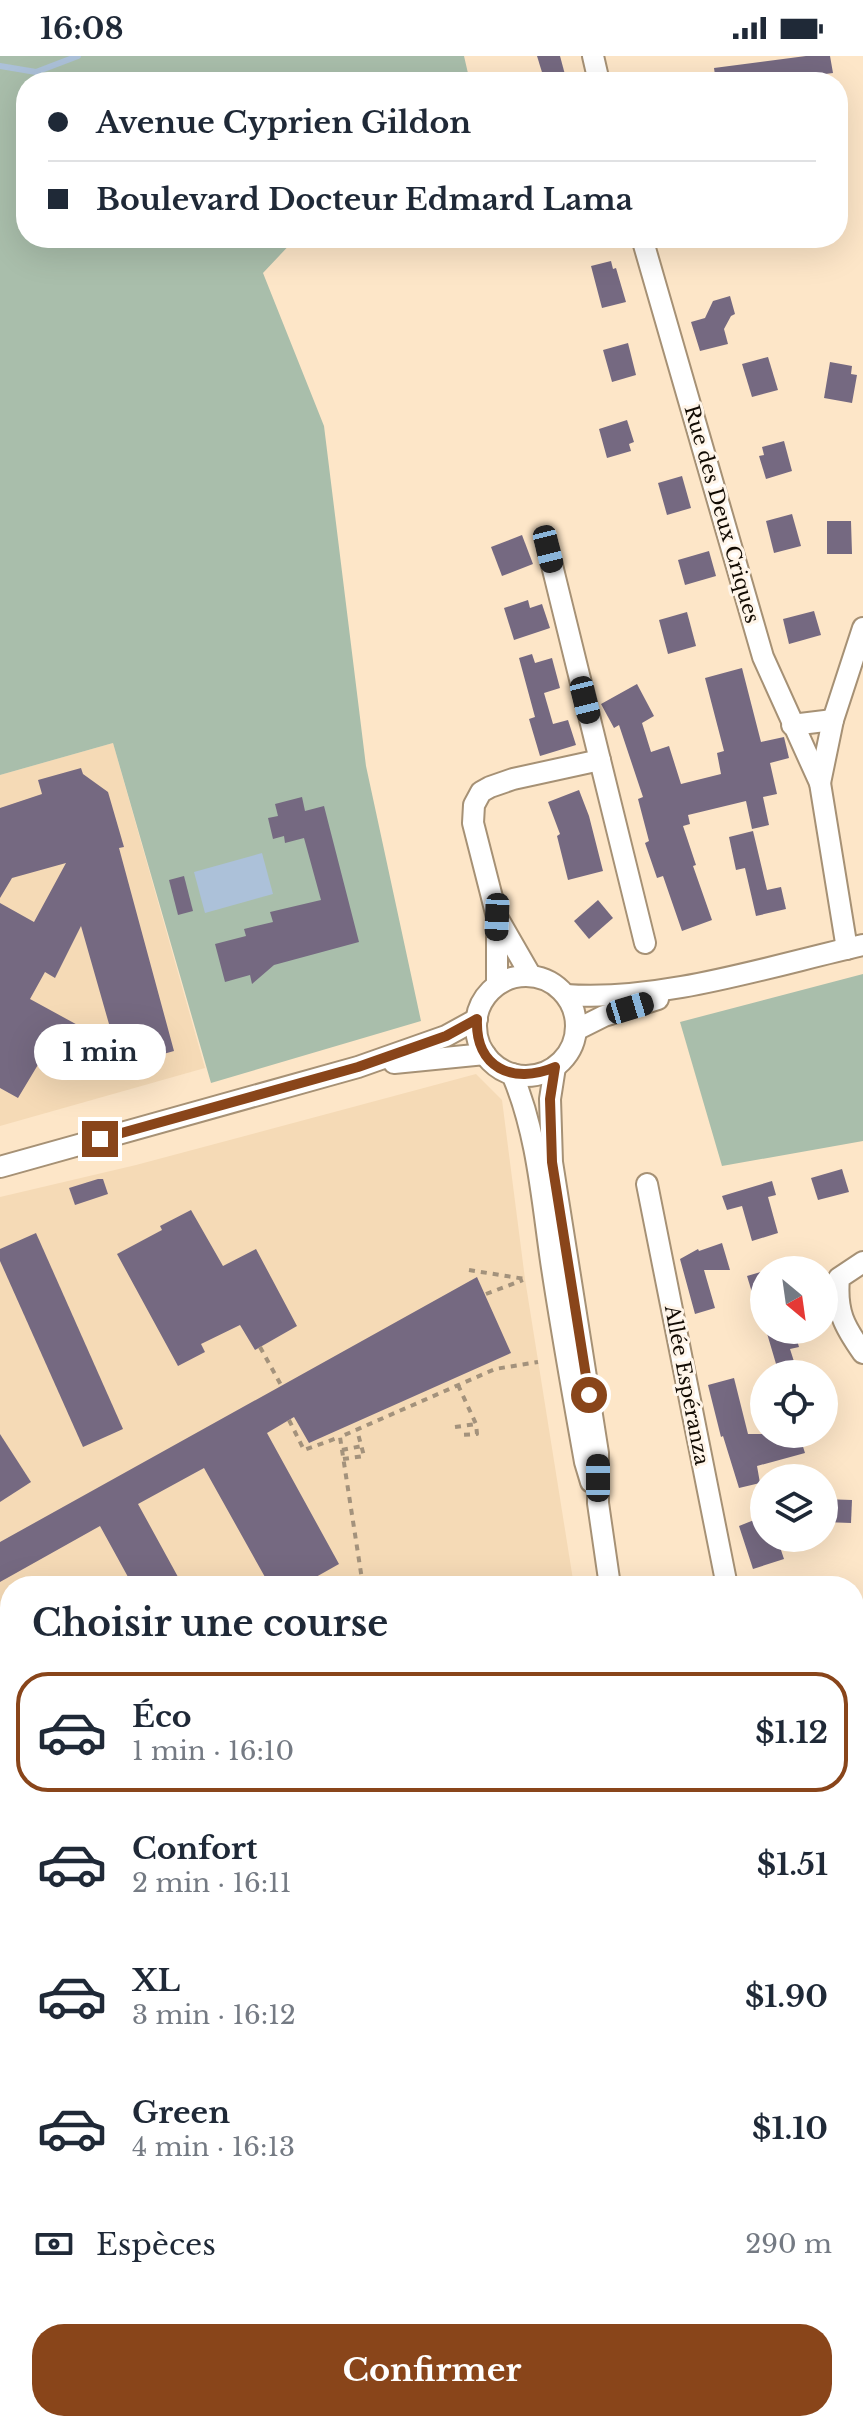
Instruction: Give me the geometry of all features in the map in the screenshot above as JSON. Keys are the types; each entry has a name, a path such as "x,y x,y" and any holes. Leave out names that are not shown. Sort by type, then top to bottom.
{"street":[{"name":"Rue des Deux Criques","path":"645,248 763,657 820,783 855,947"},
{"path":"548,549 645,943"},
{"name":"Rue des Deux Criques","path":"820,783 833,720 863,628"},
{"path":"792,725 833,720"},
{"path":"497,985 497,917 473,823 476,800 490,787 513,779 600,760"},
{"path":"497,917 531,976"},
{"path":"566,995 597,997 633,993 732,976 855,947"},
{"path":"531,976 548,980 566,995 574,1010 576,1030 568,1053 555,1067 538,1075 512,1074 502,1070 485,1054 479,1043 477,1019 484,1000 497,985 509,979 531,976"},
{"path":"576,1030 604,1016 732,976"},
{"path":"0,1167 358,1067 446,1036 477,1019"},
{"path":"358,1067 485,1054"},
{"path":"555,1067 550,1099 552,1162 598,1453 598,1503 609,1576"},
{"path":"512,1074 524,1101 585,1462 598,1503"},
{"name":"Allée Espéranza","path":"647,1184 725,1576"},
{"path":"863,1262 839,1278 837,1298 843,1323 863,1353"}],"path":[{"path":"469,1270 525,1279 486,1294"},
{"path":"260,1347 281,1385"},
{"path":"289,1420 304,1450 495,1369 538,1362"},
{"path":"458,1385 476,1424 477,1434 459,1435"},
{"path":"455,1427 476,1424"},
{"path":"343,1459 364,1456 357,1430"},
{"path":"340,1437 361,1576"},
{"path":"342,1450 362,1446"}],"shaded area":[{"path":"113,743 205,1068 0,1126 0,775"},
{"path":"476,1074 502,1100 525,1279 572,1576 0,1576 0,1197 136,1165"}],"green space":[{"path":"0,56 464,56 468,72 16,72 16,248 287,248 263,273 324,426 366,766 421,1021 211,1083 113,743 0,775"},
{"path":"863,974 863,1141 722,1166 680,1022"}],"water":[{"path":"262,853 273,894 205,913 194,872"}],"building":[{"path":"537,56 560,56 564,72 542,72"},
{"path":"806,56 830,56 833,72 715,72 714,68"},
{"path":"611,261 626,302 602,308 591,266"},
{"path":"730,296 735,314 724,329 728,344 700,351 691,322 705,318 713,301"},
{"path":"628,343 636,375 612,382 603,350"},
{"path":"768,357 778,390 752,397 742,364"},
{"path":"830,362 852,366 851,374 857,375 852,403 824,398"},
{"path":"627,420 634,442 629,444 631,451 607,458 599,429"},
{"path":"784,441 792,471 766,479 759,456 764,455 762,447"},
{"path":"682,476 691,508 667,515 658,483"},
{"path":"792,514 801,546 774,553 766,521"},
{"path":"827,521 851,521 852,554 827,554"},
{"path":"522,535 533,564 502,576 491,547"},
{"path":"709,551 716,576 685,585 678,560"},
{"path":"528,600 530,608 542,604 550,628 514,640 504,608"},
{"path":"814,611 821,635 789,644 783,619"},
{"path":"687,612 696,646 668,654 659,620"},
{"path":"532,654 535,663 552,658 560,688 544,693 553,724 568,720 576,745 540,756 529,719 535,717 519,658"},
{"path":"742,668 761,742 784,737 789,758 770,763 777,794 763,797 769,825 752,829 746,801 688,815 690,824 683,826 712,920 682,931 663,876 657,878 645,843 649,841 638,799 643,797 619,725 614,728 601,704 637,684 654,716 642,723 651,752 669,746 681,784 721,774 717,753 724,751 705,678"},
{"path":"81,768 83,774 108,792 124,847 119,848 174,1051 121,1066 81,926 55,978 45,972 30,999 105,1040 85,1075 45,1053 18,1098 0,1088 0,903 34,922 66,863 12,878 0,898 0,808 42,794 38,780"},
{"path":"579,790 603,871 568,880 557,836 560,834 548,802"},
{"path":"302,797 305,811 324,806 359,942 274,965 252,984 250,975 225,982 215,944 246,936 244,929 273,922 270,912 321,900 304,838 285,843 284,836 273,839 268,818 278,816 275,804"},
{"path":"753,831 767,890 781,887 786,909 756,916 745,868 736,870 729,837"},
{"path":"184,876 193,911 178,915 169,880"},
{"path":"598,900 613,918 589,939 574,921"},
{"path":"842,1169 849,1192 818,1200 811,1178"},
{"path":"103,1179 108,1194 75,1205 69,1188"},
{"path":"772,1181 776,1195 768,1197 778,1233 752,1241 742,1206 727,1210 722,1196"},
{"path":"191,1210 223,1266 256,1249 297,1326 255,1350 240,1325 201,1344 205,1352 178,1366 117,1254"},
{"path":"36,1233 123,1429 83,1447 0,1261 0,1249"},
{"path":"722,1243 730,1270 704,1270 715,1308 695,1314 680,1259 698,1249"},
{"path":"477,1277 511,1353 309,1443 294,1417 267,1433 339,1564 318,1576 264,1576 204,1468 138,1504 178,1576 128,1576 100,1526 11,1576 0,1576 0,1542"},
{"path":"770,1344 798,1344 799,1347 790,1349 794,1360 775,1360"},
{"path":"734,1378 750,1434 750,1448 803,1448 805,1453 764,1464 750,1464 750,1485 739,1488 721,1437 708,1385"},
{"path":"0,1434 31,1482 0,1502"},
{"path":"838,1500 852,1500 851,1523 838,1523"},
{"path":"750,1522 750,1552 782,1552 784,1559 753,1569 739,1526"}],"waterway":[{"path":"0,66 36,72 78,56"}],"route":[{"path":"100,1139 358,1067 446,1036 477,1019 479,1043 485,1054 502,1070 525,1076 538,1075 555,1067 550,1099 552,1162 589,1395"}]}
